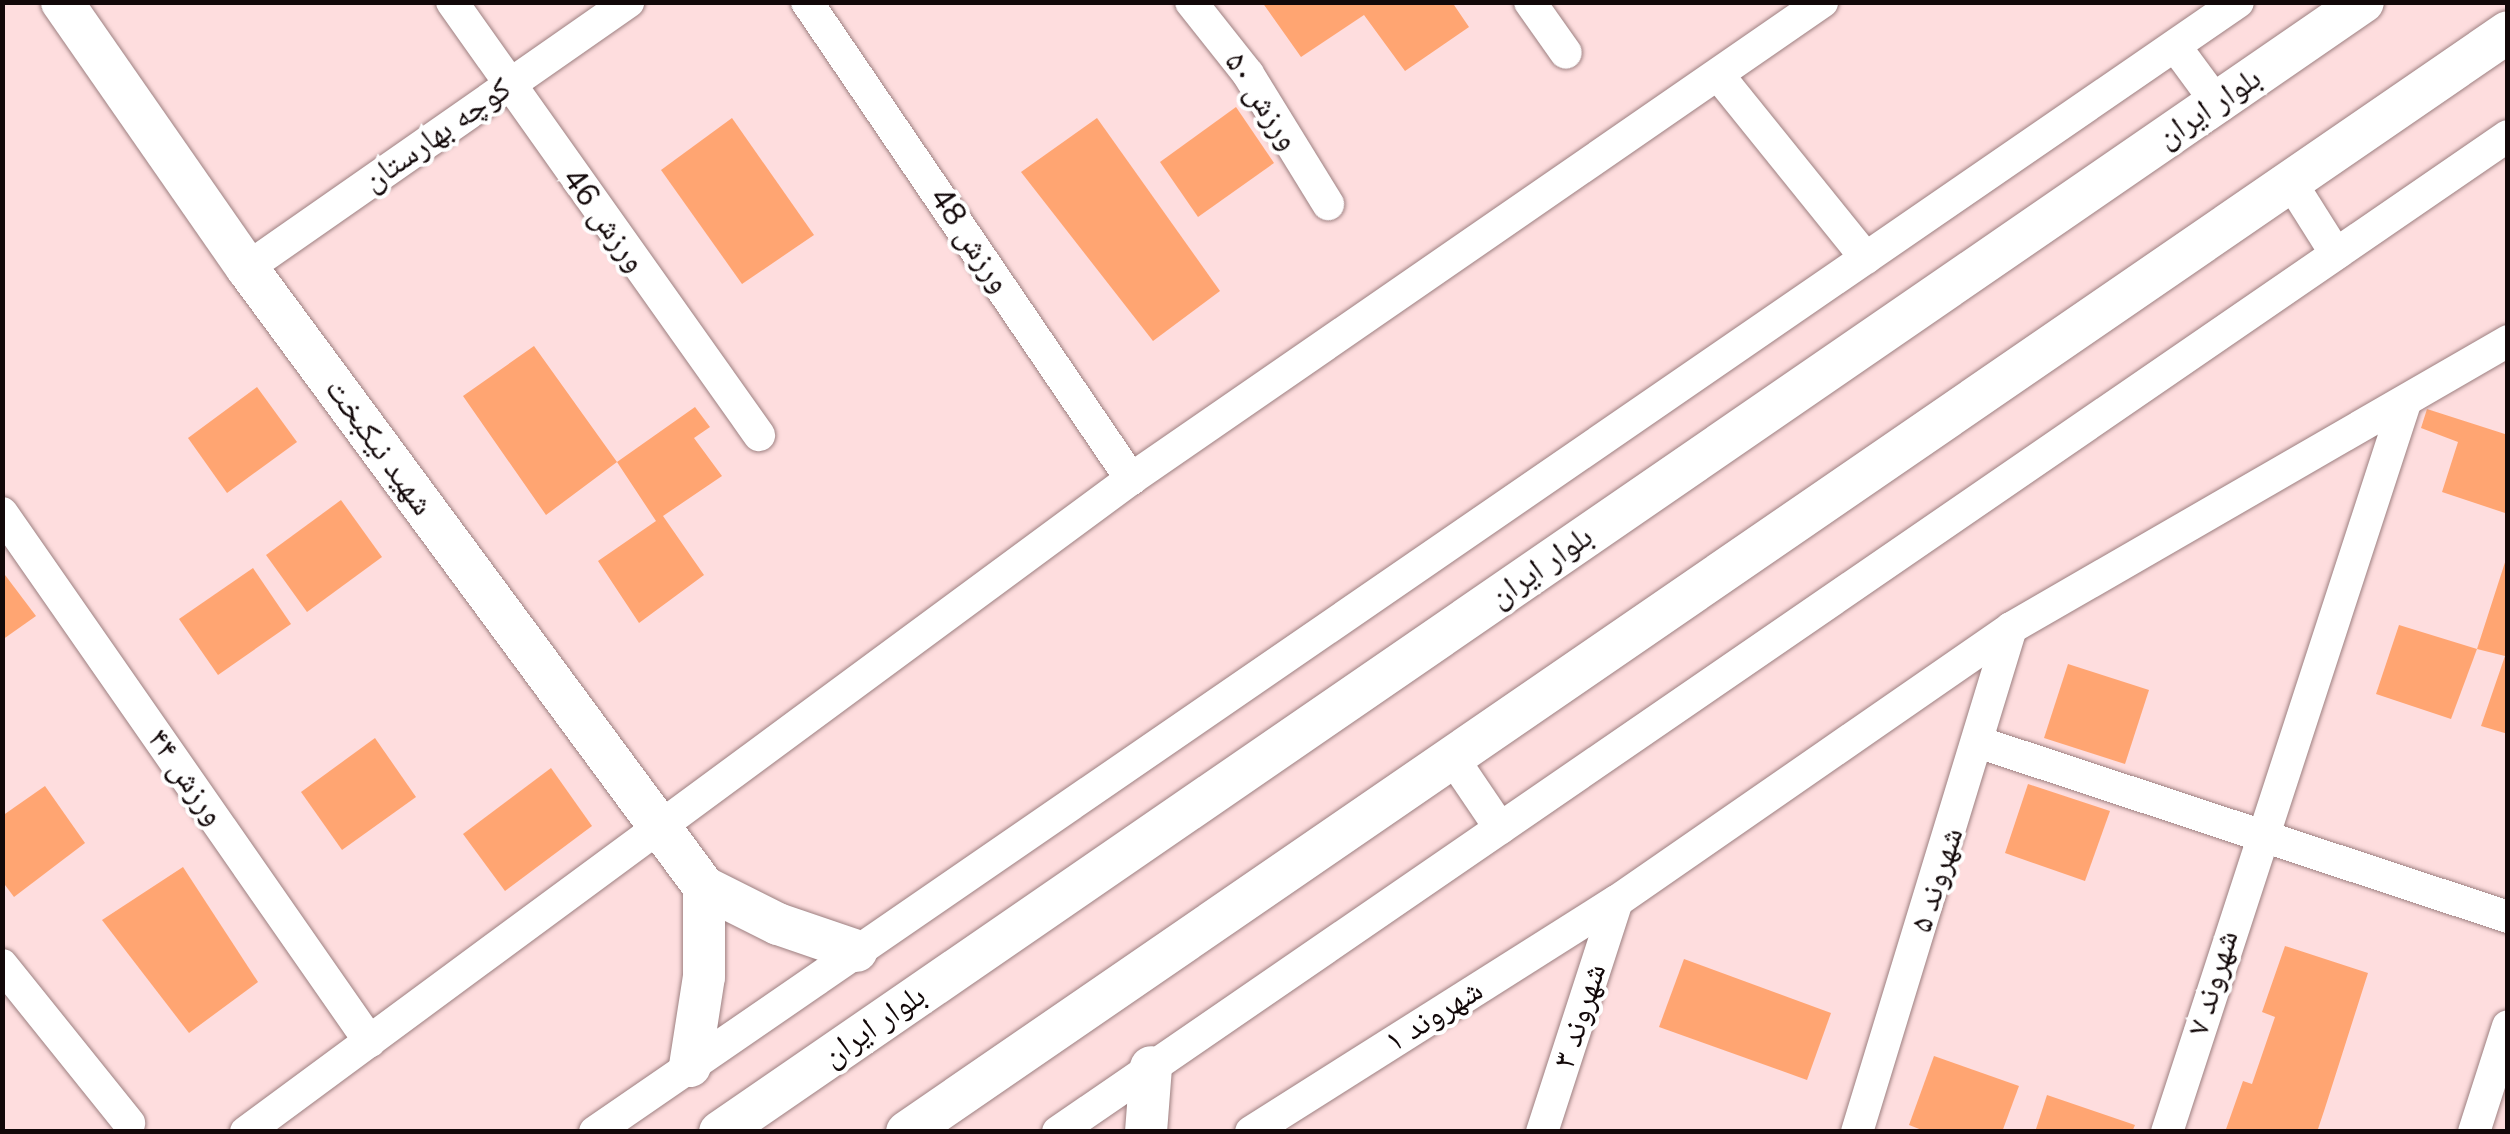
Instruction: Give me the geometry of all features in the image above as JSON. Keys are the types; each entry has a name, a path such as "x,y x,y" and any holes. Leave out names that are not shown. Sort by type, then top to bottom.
{"street":[{"name":"شهید نیکبخت","path":"62,2 247,268 704,887"},
{"name":"ورزش 46","path":"452,2 758,435"},
{"name":"کوچه بهارستان","path":"247,268 628,2"},
{"name":"ورزش 48","path":"807,2 1131,479"},
{"name":"ورزش ۵٠","path":"1191,2 1248,74 1328,204"},
{"path":"1530,2 1566,53"},
{"path":"246,1132 662,831 1131,479 1822,2"},
{"path":"595,1132 2238,2"},
{"name":"بلوار ایران","path":"720,1132 2363,2"},
{"path":"907,1132 2508,32"},
{"path":"2175,46 2217,103"},
{"path":"1719,76 1866,258"},
{"path":"1058,1132 2508,136"},
{"path":"2290,182 2336,254"},
{"name":"شهروند ۱","path":"1251,1132 1618,901 2011,628 2404,406 2508,341"},
{"name":"شهروند ۷","path":"2167,1132 2260,834 2404,406"},
{"name":"ورزش ۴۴","path":"2,512 370,1042"},
{"name":"شهروند ۵","path":"1857,1132 1981,743 2011,628"},
{"path":"1981,743 2508,917"},
{"path":"1452,758 1500,828"},
{"path":"690,1066 704,977 704,887 778,924 857,951"},
{"name":"شهروند ۳","path":"1542,1132 1618,901"},
{"path":"2,965 128,1123"},
{"path":"2474,1132 2508,1026"},
{"path":"1146,1132 1151,1068"}],"building":[{"path":"1262,2 1452,2 1469,27 1405,71 1364,15 1301,57"},
{"path":"1236,107 1274,163 1198,217 1160,162"},
{"path":"732,118 814,235 742,284 661,170"},
{"path":"1097,118 1220,291 1153,341 1021,172"},
{"path":"534,346 617,462 546,515 463,396"},
{"path":"257,387 297,442 227,493 188,438"},
{"path":"695,407 710,427 694,438 722,476 663,516 704,575 639,623 598,561 656,521 617,462"},
{"path":"2427,409 2508,435 2508,514 2442,492 2458,442 2421,428"},
{"path":"341,500 382,557 307,612 266,555"},
{"path":"2508,553 2508,734 2481,726 2505,656 2477,649"},
{"path":"253,568 291,624 218,675 179,619"},
{"path":"2,571 36,616 2,640"},
{"path":"2399,625 2477,649 2451,719 2376,694"},
{"path":"2068,664 2149,690 2125,764 2044,738"},
{"path":"375,738 416,797 342,850 301,792"},
{"path":"551,768 592,826 505,891 463,834"},
{"path":"2028,784 2110,811 2085,881 2005,853"},
{"path":"45,786 85,843 14,897 2,881 2,816"},
{"path":"183,867 258,982 189,1033 102,920"},
{"path":"2285,946 2368,973 2325,1108 2317,1132 2225,1132 2243,1081 2252,1084 2275,1017 2262,1012"},
{"path":"1684,959 1831,1013 1807,1080 1659,1027"},
{"path":"1934,1056 2019,1086 2002,1132 1927,1132 1909,1125"},
{"path":"2047,1095 2135,1125 2132,1132 2035,1132"}]}
